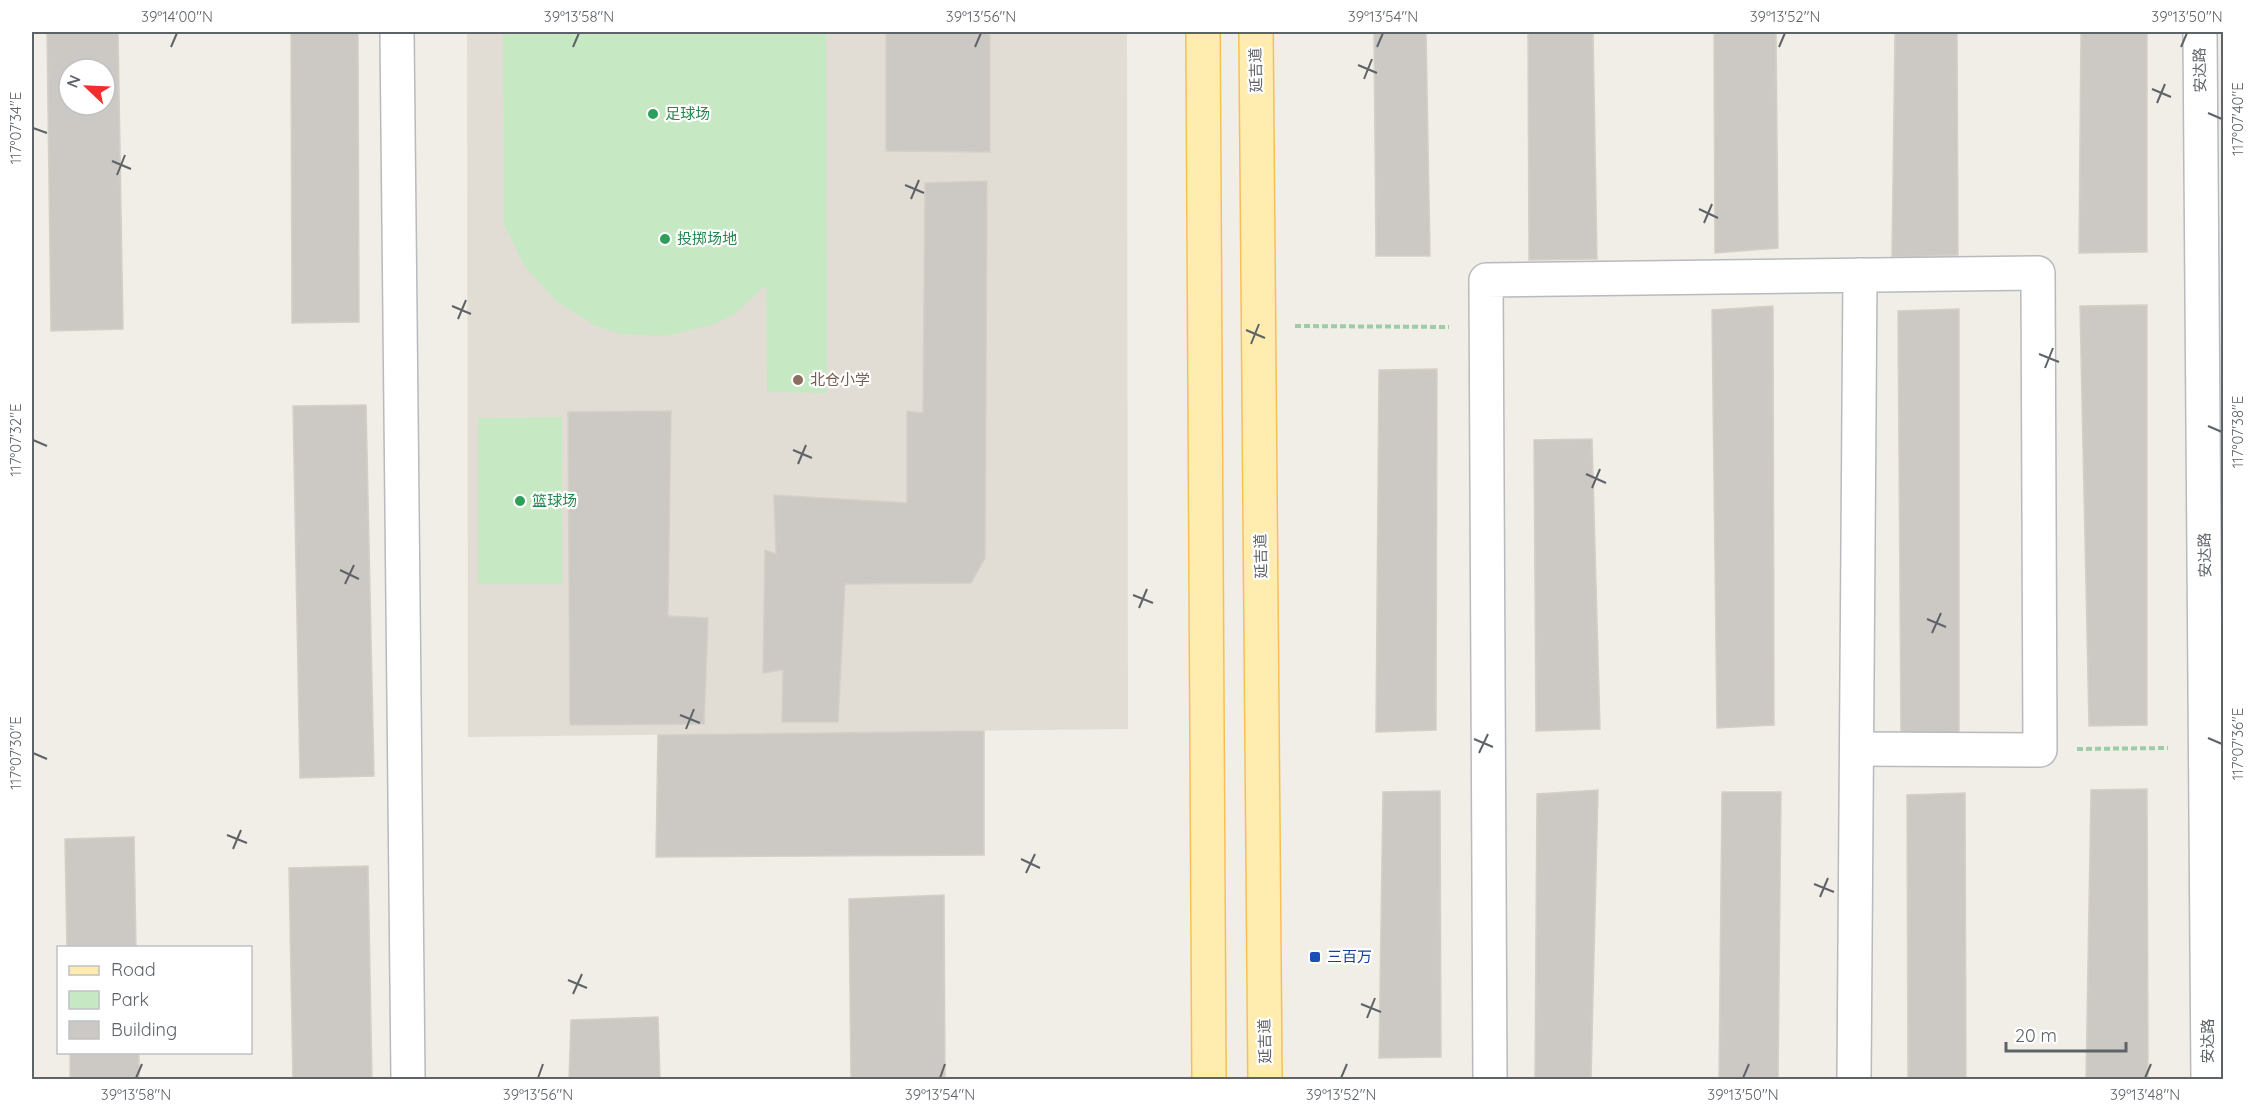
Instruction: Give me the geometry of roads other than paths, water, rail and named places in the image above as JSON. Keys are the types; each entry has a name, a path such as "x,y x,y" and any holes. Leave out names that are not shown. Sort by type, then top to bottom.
{"main road":[{"path":"1203,32 1209,1080"},
{"name":"延吉道","path":"1256,32 1265,1080"}],"street":[{"path":"398,32 408,1080"},
{"name":"安达路","path":"2200,32 2214,628 2205,747 2208,1080"},
{"name":"安达路","path":"2221,32 2223,214"},
{"path":"1490,1080 1486,280 2038,273 2040,750 1857,749"},
{"path":"1854,1080 1860,275"}],"place":[{"name":"足球场","path":"653,114"},
{"name":"投掷场地","path":"665,239"},
{"name":"北仓小学","path":"798,380"},
{"name":"篮球场","path":"520,501"},
{"name":"三百万","path":"1315,957"}]}
